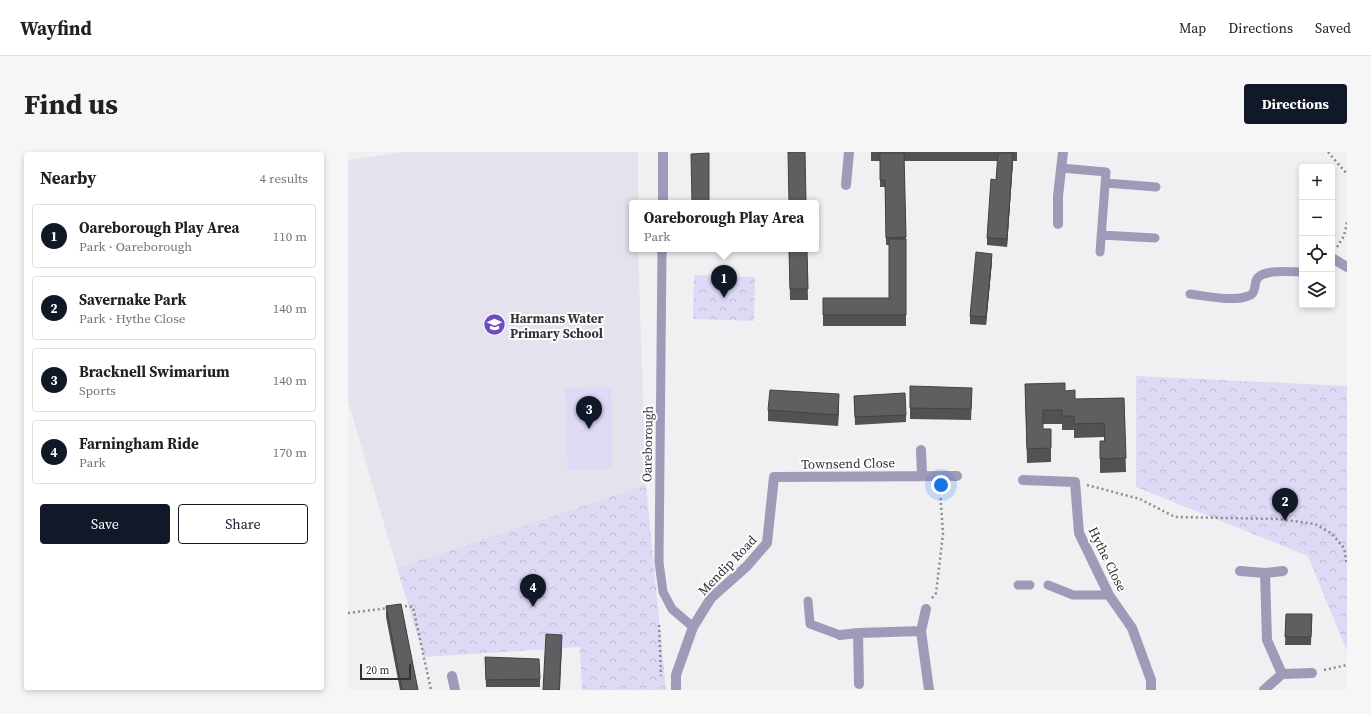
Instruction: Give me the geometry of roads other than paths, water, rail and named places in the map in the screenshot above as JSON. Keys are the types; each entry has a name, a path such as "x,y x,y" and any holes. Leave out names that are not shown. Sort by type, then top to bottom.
{"street":[{"path":"663,152 663,200"},
{"path":"846,185 849,152"},
{"path":"1058,224 1058,196 1063,152"},
{"path":"1335,260 1347,267"},
{"path":"921,450 922,475"},
{"name":"Townsend Close","path":"774,477 957,476"},
{"name":"Mendip Road","path":"676,690 676,675 693,627 711,598 747,566 767,543 774,477"},
{"name":"Hythe Close","path":"1023,480 1074,482 1079,533 1109,595 1132,628 1151,680 1151,690"},
{"path":"1240,571 1265,573 1283,571"},
{"path":"1265,573 1267,640 1282,674"},
{"path":"926,609 921,631 929,690"},
{"path":"840,635 921,631"},
{"path":"858,634 859,684"},
{"path":"1264,690 1282,674 1312,673"},
{"path":"452,676 455,690"}],"lane":[{"path":"1061,168 1106,172 1100,252"},
{"path":"1106,183 1156,188"},
{"path":"1101,235 1156,238"},
{"name":"Oareborough","path":"662,252 659,562 663,592 672,609 693,627"},
{"path":"1190,294 1242,298 1250,296 1253,292 1256,280 1261,275 1269,272 1299,272"},
{"path":"1018,585 1030,585"},
{"path":"1048,585 1073,595 1109,595"},
{"path":"808,601 810,624 840,635"}],"place":[{"name":"Oareborough Play Area","path":"724,298"},
{"name":"Harmans Water Primary School","path":"494,325"},
{"name":"Bracknell Swimarium","path":"589,429"},
{"name":"Savernake Park","path":"1285,521"},
{"name":"Farningham Ride","path":"533,607"}]}
